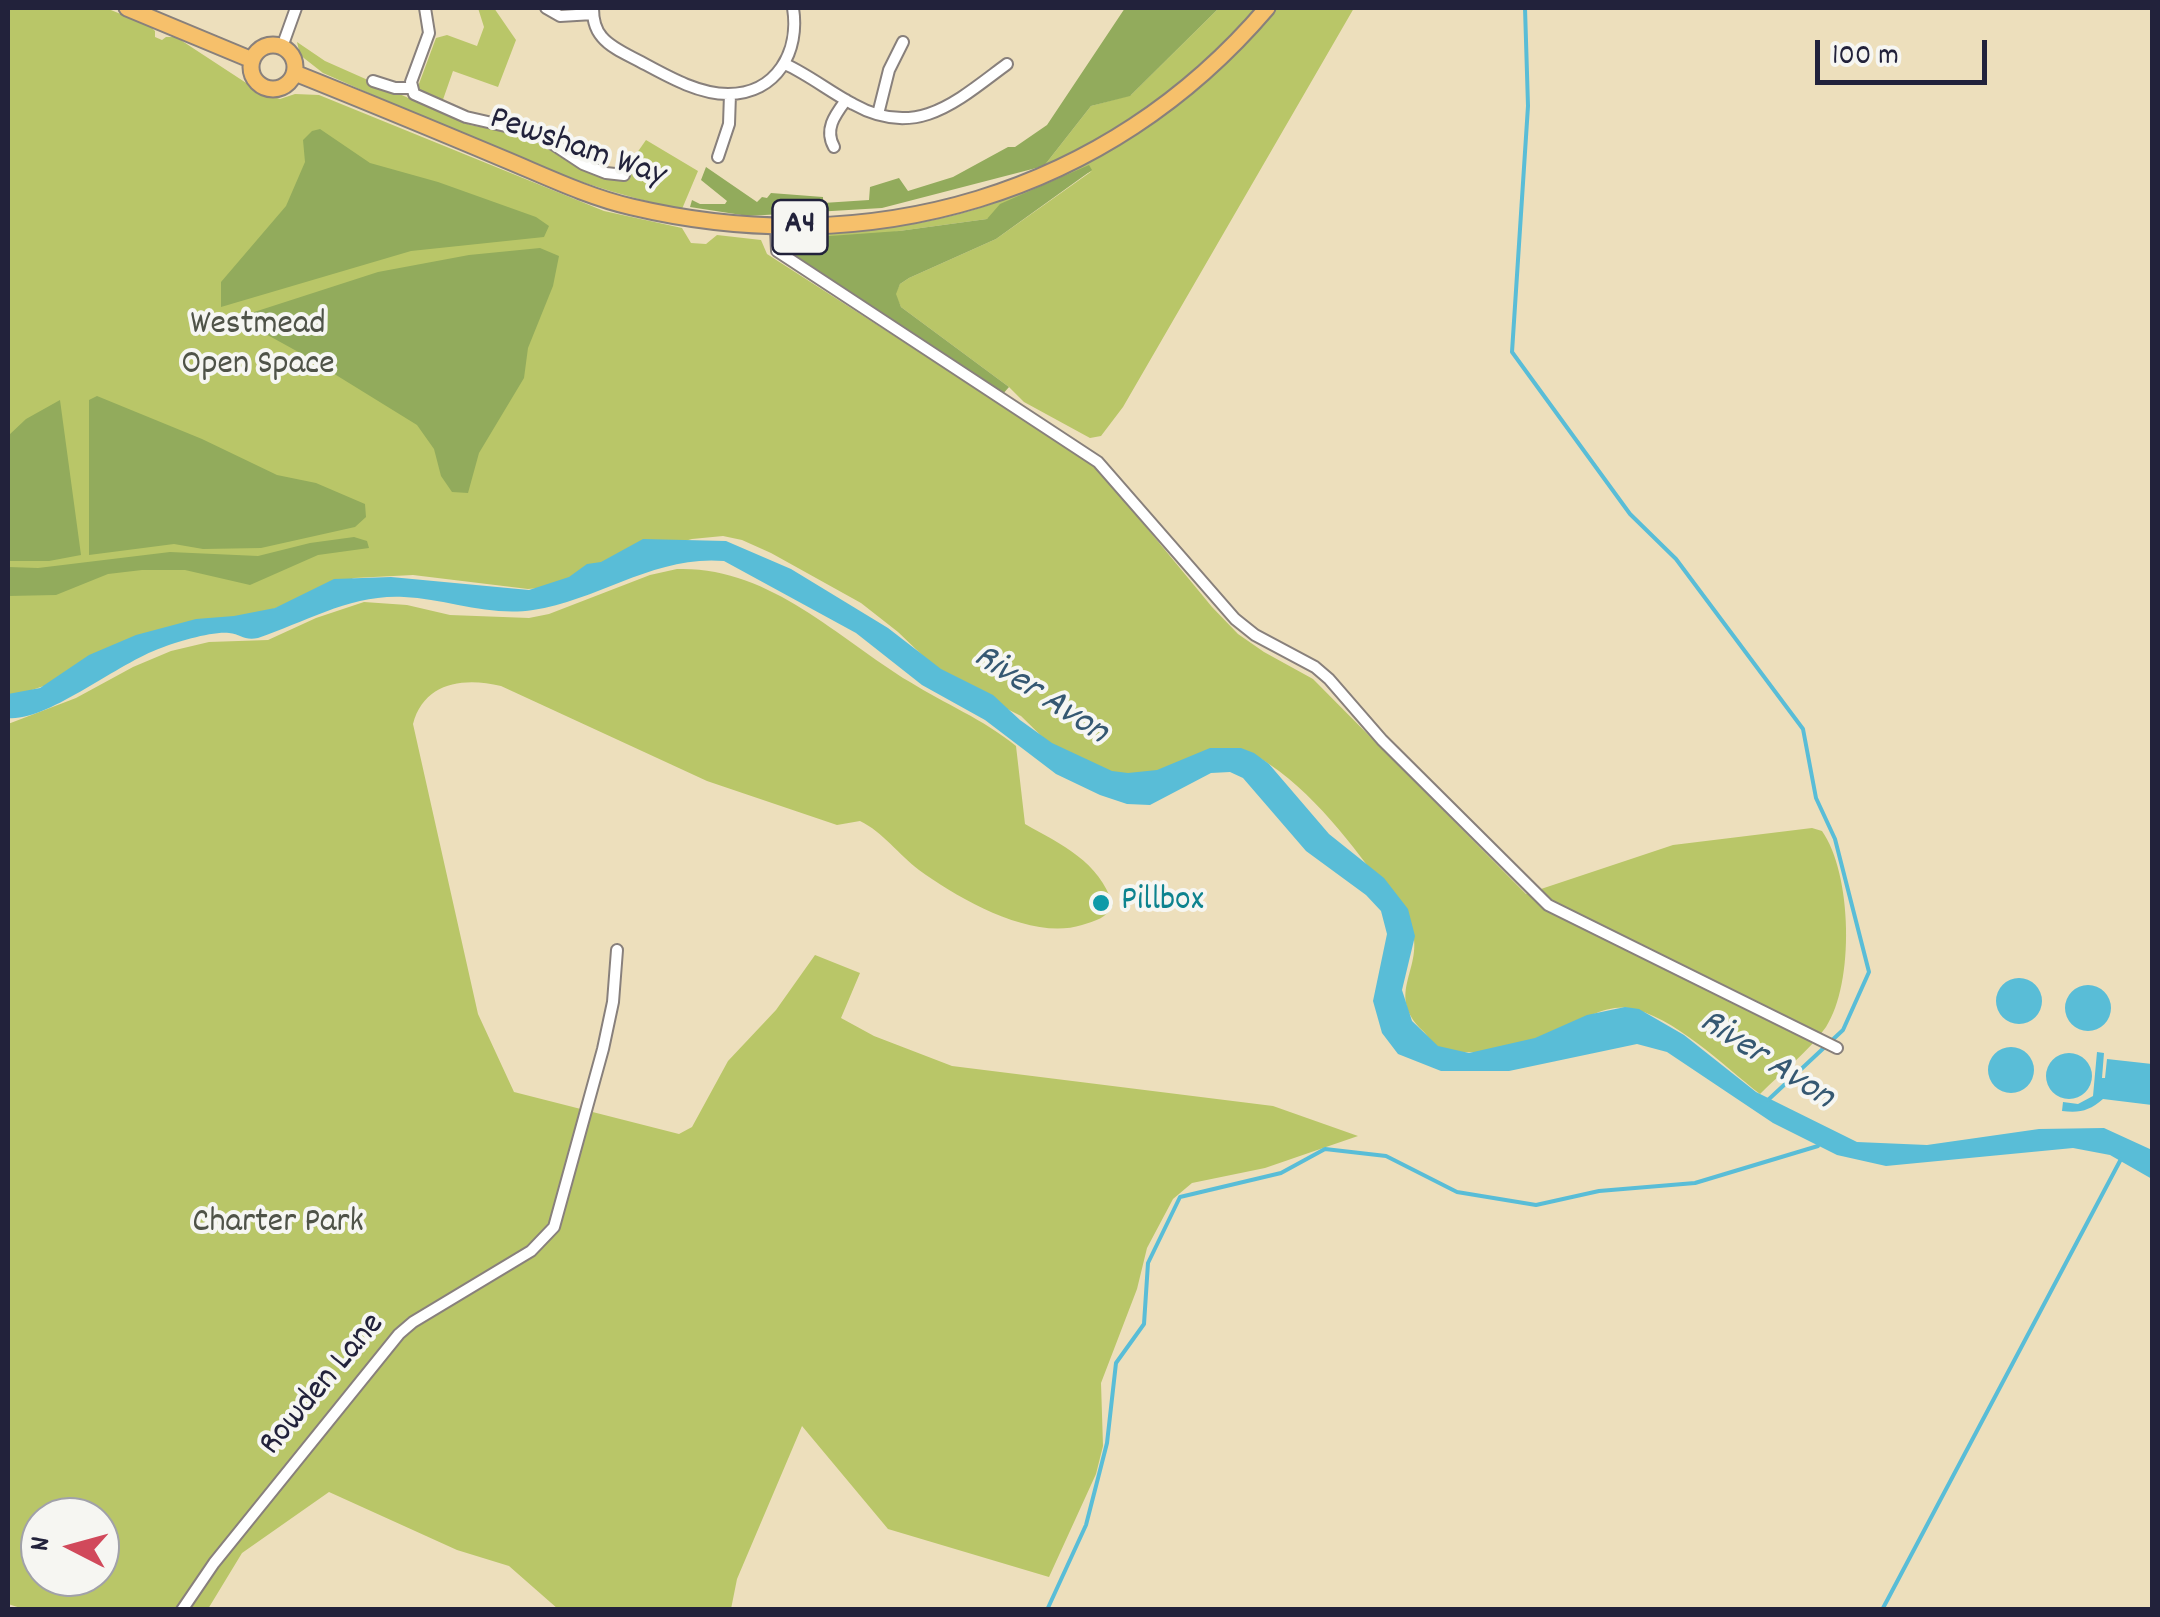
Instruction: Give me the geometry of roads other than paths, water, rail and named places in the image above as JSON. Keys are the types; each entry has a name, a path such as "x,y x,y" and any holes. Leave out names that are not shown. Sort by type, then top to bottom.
{"main road":[{"path":"127,8 252,60"},
{"name":"Pewsham Way","path":"295,72 628,207 776,229 886,222 983,199 1060,169 1132,129 1204,74 1267,8"},
{"path":"282,47 293,58 295,72 281,88 267,89 252,74 252,60 261,48 282,47"}],"street":[{"path":"282,47 296,8"},
{"path":"410,88 429,34 425,8"},
{"path":"546,8 560,16 593,11 602,37 628,55 686,84 730,94 764,85 785,64 794,36 793,8"},
{"path":"878,114 897,48"},
{"path":"785,64 846,100 878,114 903,118 930,115 990,71 1007,64"},
{"path":"373,81 410,88"},
{"path":"410,88 416,96 466,117 536,133 583,164 606,173 624,174 628,159"},
{"path":"718,157 729,124 730,94"},
{"path":"834,147 831,124 846,100"},
{"path":"776,229 776,251 1098,462 1234,619 1329,679 1382,740 1548,904 1837,1048"},
{"name":"Rowden Lane","path":"182,1610 214,1563 398,1334 531,1250 554,1228 603,1049 613,1002 617,950"}],"water":[{"path":"643,539 726,541 791,569 888,628 941,669 993,695 1052,743 1112,771 1157,770 1210,748 1241,748 1254,753 1269,764 1329,834 1384,878 1408,909 1415,936 1402,990 1412,1021 1438,1046 1469,1053 1535,1038 1587,1015 1625,1007 1639,1009 1684,1035 1756,1092 1857,1142 1927,1145 2039,1129 2104,1128 2152,1150 2152,1179 2110,1155 2073,1148 1886,1166 1837,1155 1773,1123 1667,1052 1637,1044 1509,1071 1441,1071 1398,1054 1382,1033 1373,1001 1387,934 1381,911 1366,895 1306,851 1243,778 1230,772 1211,773 1150,805 1127,804 1100,795 1056,774 985,720 922,685 856,633 724,561 674,565 533,610 501,611 420,598 384,597 329,610 258,638 204,635 144,655 42,711 8,718 8,694 40,688 89,655 136,635 196,619 275,608 334,579 391,577 529,590 569,577 587,564 601,562"},
{"path":"2019,978 2035,985 2042,1001 2035,1017 2019,1024 2003,1017 1996,1001 2003,985"},
{"path":"2088,985 2104,992 2111,1008 2104,1024 2088,1031 2072,1024 2065,1008 2072,992"},
{"path":"2011,1047 2027,1054 2034,1070 2027,1086 2011,1093 1995,1086 1988,1070 1995,1054"},
{"path":"2097,1052 2104,1053 2102,1078 2107,1059 2152,1064 2152,1105 2103,1099 2084,1110 2062,1111 2063,1102 2078,1104 2093,1096"},
{"path":"2069,1053 2085,1060 2092,1076 2085,1092 2069,1099 2053,1092 2046,1076 2053,1060"}],"waterway":[{"name":"River Avon","path":"1525,8 1528,106 1512,352 1630,514 1676,559 1803,729 1816,798 1835,839 1869,972 1843,1030 1768,1100"},
{"path":"1047,1610 1086,1525 1107,1443 1116,1363 1144,1324 1148,1263 1180,1197 1281,1173 1325,1149 1386,1156 1457,1192 1536,1205 1599,1191 1695,1183 1818,1146"},
{"path":"1882,1610 2121,1159"}],"place":[{"name":"Pillbox","path":"1101,903"}],"park label":[{"name":"Westmead Open Space","path":"258,347"},
{"name":"Charter Park","path":"278,1225"}]}
